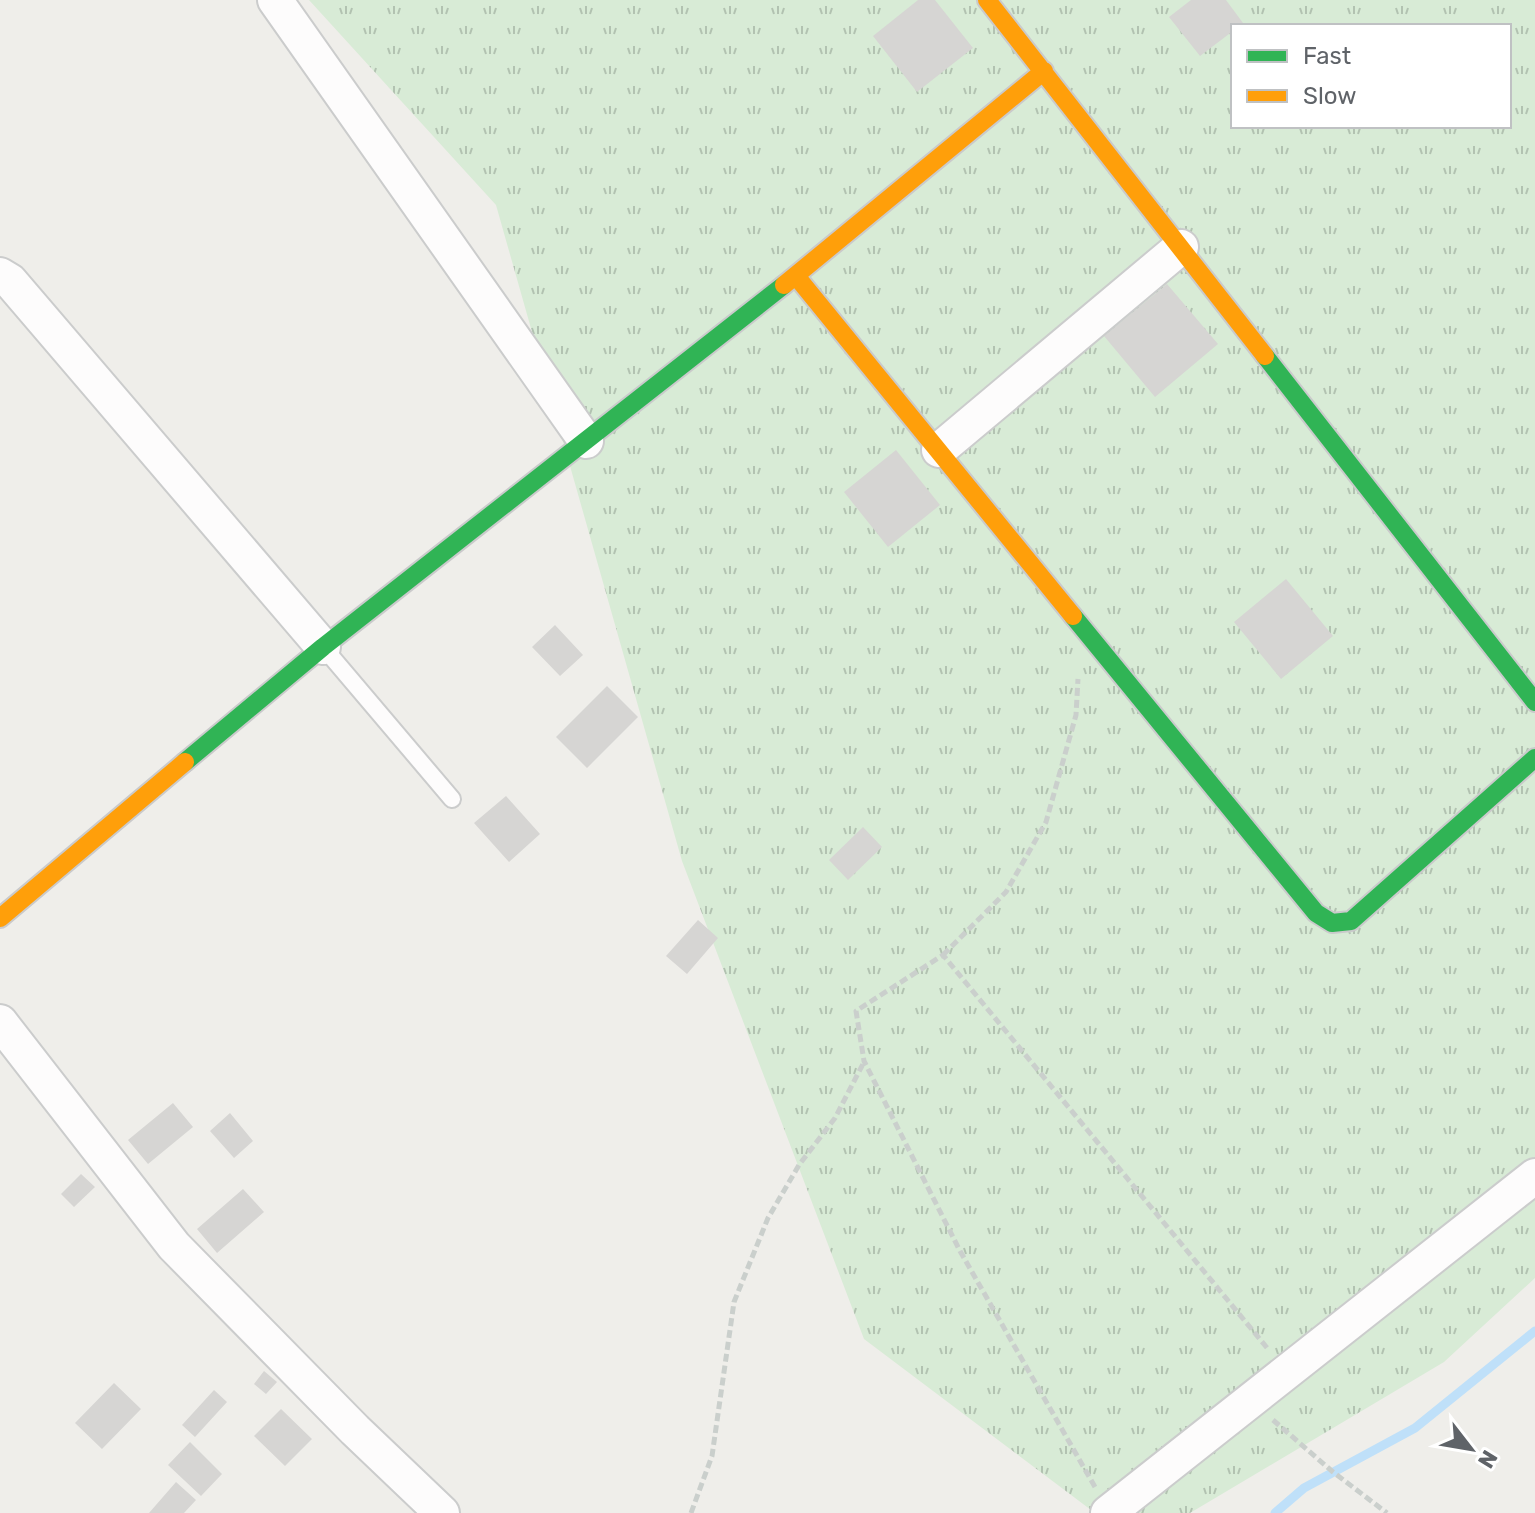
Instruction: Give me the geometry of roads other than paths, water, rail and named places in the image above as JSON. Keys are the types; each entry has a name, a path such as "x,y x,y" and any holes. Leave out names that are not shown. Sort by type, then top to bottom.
{"street":[{"path":"275,0 586,441"},
{"path":"987,0 1535,702"},
{"path":"0,918 323,647 796,276 1044,71"},
{"path":"939,450 1181,247"},
{"path":"0,275 10,281 323,647"},
{"path":"796,276 1316,913 1332,923 1351,921 1535,758"},
{"path":"0,1022 174,1246 355,1430 442,1513"},
{"path":"1109,1512 1535,1176"}],"lane":[{"path":"323,647 452,799"}],"waterway":[{"path":"1275,1513 1304,1488 1415,1428 1535,1331"}]}
